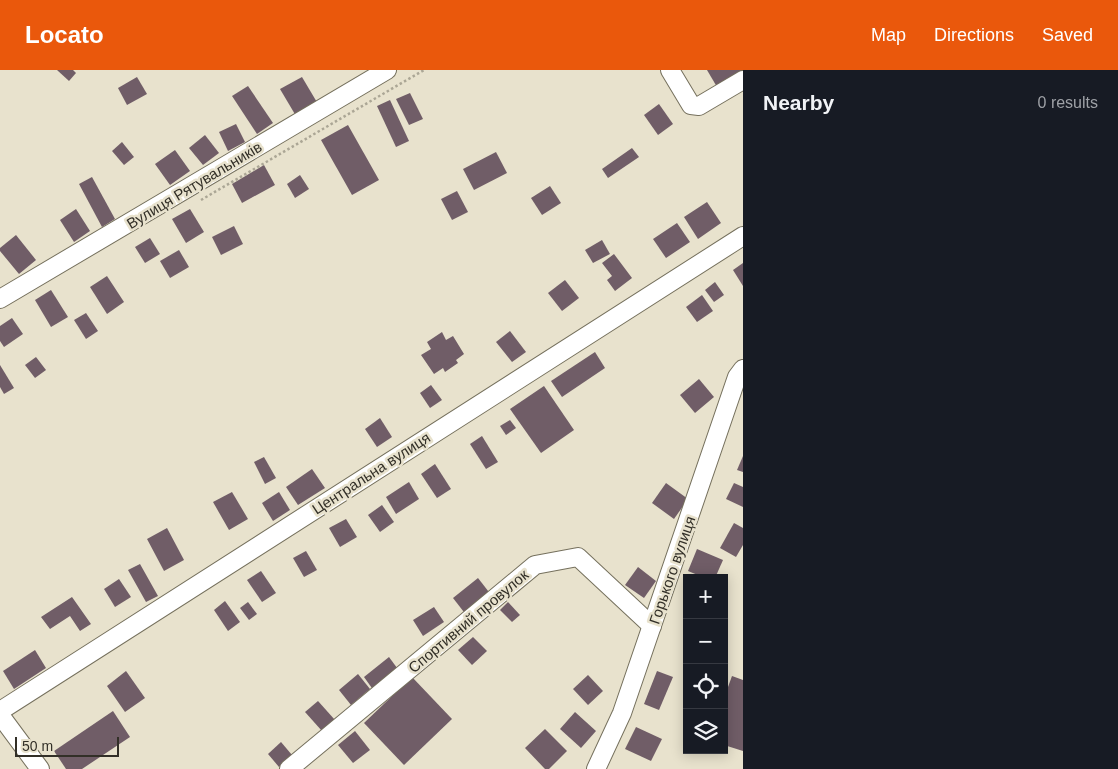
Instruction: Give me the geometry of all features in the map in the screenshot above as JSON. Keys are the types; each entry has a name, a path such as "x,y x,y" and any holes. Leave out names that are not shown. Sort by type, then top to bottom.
{"street":[{"name":"Вулиця Рятувальників","path":"0,299 388,70"},
{"path":"670,70 691,105 699,106 743,80"},
{"name":"Центральна вулиця","path":"0,711 743,236"},
{"name":"Горького вулиця","path":"596,769 622,714 737,378 743,369"},
{"name":"Спортивний провулок","path":"289,769 535,565 578,557 652,626"},
{"path":"0,714 40,769"}],"building":[{"path":"57,70 73,70 76,73 69,81"},
{"path":"707,70 743,70 743,71 717,87"},
{"path":"137,77 147,94 127,105 118,88"},
{"path":"302,77 318,104 296,116 280,89"},
{"path":"248,86 273,123 257,134 232,96"},
{"path":"410,93 423,119 409,125 396,99"},
{"path":"390,100 409,141 396,147 377,106"},
{"path":"659,104 673,124 658,135 644,115"},
{"path":"236,124 245,142 228,151 219,132"},
{"path":"348,125 379,180 352,195 321,140"},
{"path":"205,135 219,153 203,165 189,148"},
{"path":"122,142 134,157 124,165 112,151"},
{"path":"632,148 639,157 608,178 602,169"},
{"path":"175,150 190,171 170,185 155,164"},
{"path":"496,152 507,173 474,190 463,169"},
{"path":"264,165 275,185 242,203 232,184"},
{"path":"300,175 309,189 295,198 287,184"},
{"path":"92,177 115,219 102,227 79,184"},
{"path":"550,186 561,203 542,215 531,198"},
{"path":"457,191 468,212 452,220 441,199"},
{"path":"707,202 721,223 698,239 684,217"},
{"path":"76,209 90,231 74,242 60,220"},
{"path":"190,209 204,232 186,243 172,219"},
{"path":"677,223 690,242 666,258 653,239"},
{"path":"234,226 243,244 221,255 212,237"},
{"path":"16,235 36,260 19,274 0,251 0,248"},
{"path":"150,238 160,254 145,263 135,247"},
{"path":"602,240 610,254 593,263 585,250"},
{"path":"179,250 189,267 170,278 160,261"},
{"path":"614,254 632,278 615,291 607,280 612,276 602,263"},
{"path":"743,263 743,286 733,270"},
{"path":"107,276 124,302 107,314 90,287"},
{"path":"565,280 579,298 562,311 548,293"},
{"path":"715,282 724,295 714,302 705,290"},
{"path":"51,290 68,317 51,327 35,300"},
{"path":"702,295 713,311 697,322 686,307"},
{"path":"86,313 98,331 86,339 74,320"},
{"path":"12,318 23,334 4,347 0,341 0,326"},
{"path":"510,331 526,352 512,362 496,342"},
{"path":"442,332 446,340 453,336 464,354 456,360 458,363 445,372 443,368 434,374 421,355 431,349 427,342"},
{"path":"595,352 605,368 562,397 551,381"},
{"path":"36,357 46,370 35,378 25,365"},
{"path":"0,365 14,388 4,394 0,387"},
{"path":"699,379 714,397 695,413 680,395"},
{"path":"431,385 442,400 430,408 420,393"},
{"path":"544,386 574,430 541,453 510,409"},
{"path":"380,418 392,437 377,447 365,429"},
{"path":"510,420 516,428 506,435 500,426"},
{"path":"482,436 498,462 486,469 470,444"},
{"path":"743,456 743,472 737,470"},
{"path":"264,457 276,478 265,484 254,462"},
{"path":"435,464 451,489 437,498 421,474"},
{"path":"312,469 325,488 298,505 286,487"},
{"path":"409,482 419,499 396,514 386,497"},
{"path":"666,483 688,499 674,519 652,503"},
{"path":"734,483 743,487 743,507 726,499"},
{"path":"232,492 248,519 229,530 213,502"},
{"path":"279,492 290,510 273,521 262,503"},
{"path":"382,505 394,522 380,532 368,515"},
{"path":"346,519 357,537 340,547 329,528"},
{"path":"734,523 743,528 743,545 736,557 720,548"},
{"path":"167,528 184,560 164,571 147,539"},
{"path":"697,549 723,560 717,574 695,574 688,571"},
{"path":"306,551 317,570 304,577 293,558"},
{"path":"140,564 158,596 146,602 128,570"},
{"path":"638,567 656,581 644,598 625,585"},
{"path":"261,571 276,593 262,602 247,580"},
{"path":"478,578 492,596 467,616 453,598"},
{"path":"119,579 131,597 115,607 104,589"},
{"path":"72,597 91,624 80,631 70,616 50,629 41,617"},
{"path":"225,601 240,622 228,631 214,610"},
{"path":"248,602 257,614 249,620 240,608"},
{"path":"508,602 520,615 512,622 500,610"},
{"path":"434,607 444,622 423,636 413,620"},
{"path":"473,637 487,651 472,665 458,650"},
{"path":"35,650 46,668 14,689 3,671"},
{"path":"389,657 400,672 374,691 364,677"},
{"path":"126,671 145,698 125,712 107,686"},
{"path":"657,671 673,677 659,710 644,704"},
{"path":"358,674 370,689 351,705 339,690"},
{"path":"588,675 603,691 588,705 573,689"},
{"path":"732,676 743,680 743,751 728,746 728,687"},
{"path":"412,677 452,719 404,765 364,723"},
{"path":"318,701 335,720 322,731 305,712"},
{"path":"113,711 130,737 82,769 66,769 54,751"},
{"path":"575,712 596,731 581,748 560,729"},
{"path":"636,727 662,739 651,761 625,749"},
{"path":"545,729 567,751 549,769 545,769 525,748"},
{"path":"355,731 370,750 353,763 338,745"},
{"path":"281,742 292,755 279,767 268,754"}]}
